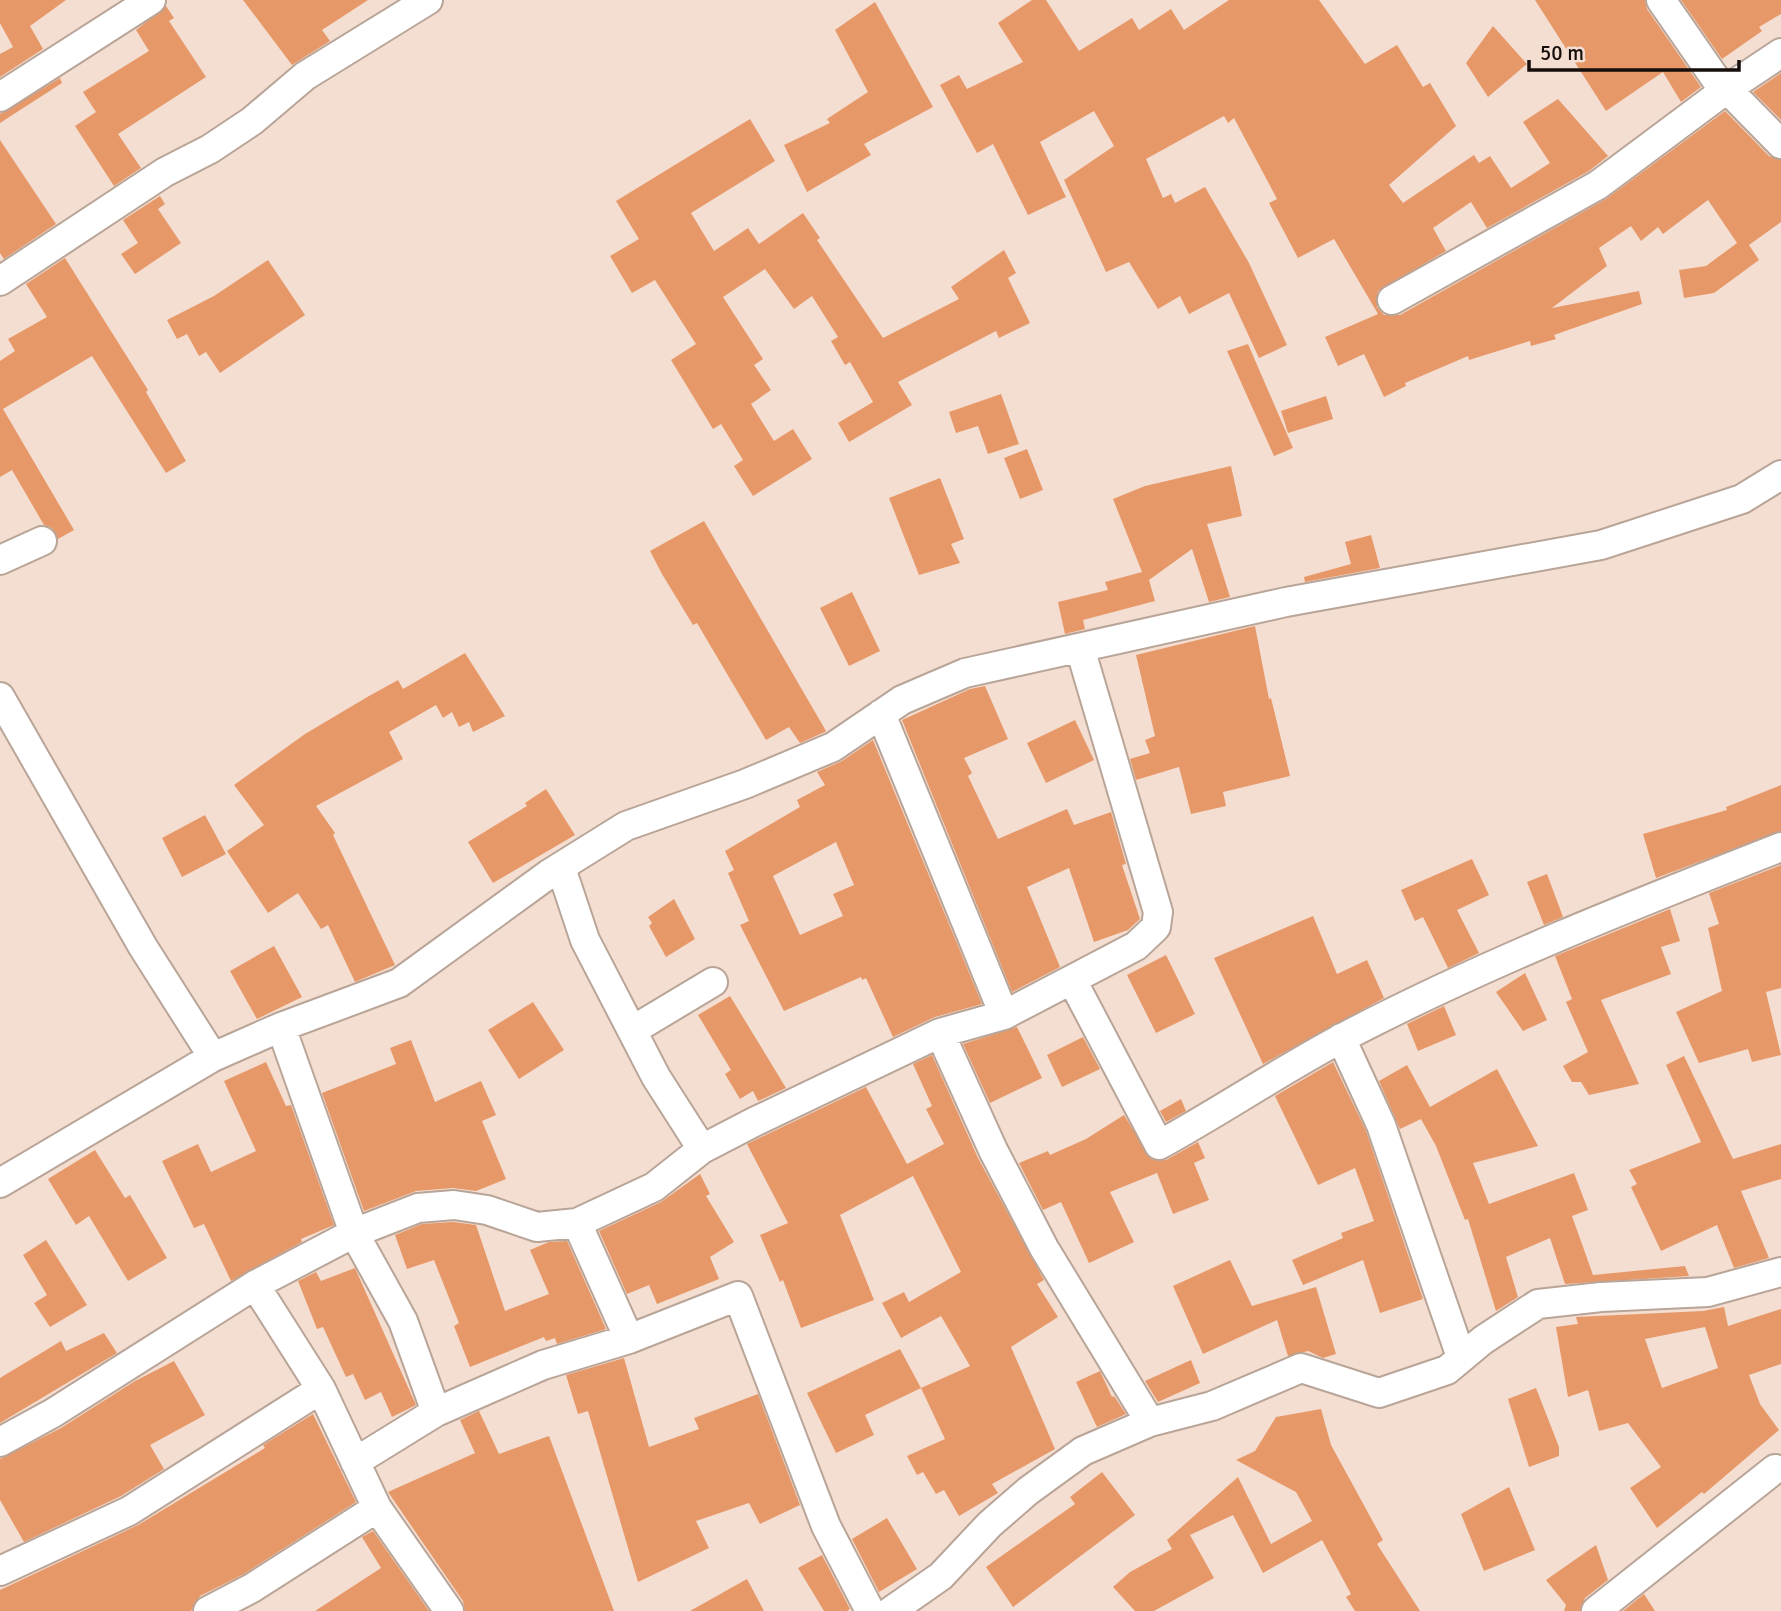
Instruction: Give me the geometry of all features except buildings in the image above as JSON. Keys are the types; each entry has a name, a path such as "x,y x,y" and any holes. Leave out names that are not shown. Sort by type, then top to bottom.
{"street":[{"path":"0,97 151,0"},
{"path":"0,281 165,172 210,149 252,121 305,76 428,0"},
{"path":"1661,0 1724,91 1730,92 1781,144"},
{"path":"1392,300 1598,185 1724,91 1781,53"},
{"path":"0,1183 213,1057 281,1027 400,983 561,867 626,826 745,784 820,752 902,700 965,673 1286,601 1601,545 1742,499 1781,475"},
{"path":"0,560 42,541"},
{"path":"0,1442 53,1413 255,1285 355,1233 418,1208 454,1205 487,1210 537,1227 577,1223 654,1187 702,1149 940,1032 1004,1015 1136,946 1156,927 1157,912 1080,648"},
{"path":"0,697 8,731 213,1057"},
{"path":"881,714 1004,1015"},
{"path":"1072,980 1158,1145 1341,1038 1488,968 1781,847"},
{"path":"561,867 585,940 656,1077 702,1149"},
{"path":"633,1030 713,982"},
{"path":"281,1027 355,1233 402,1321 436,1412"},
{"path":"940,1032 993,1150 1044,1248 1150,1422"},
{"path":"1341,1038 1381,1125 1461,1357"},
{"path":"577,1223 628,1339"},
{"path":"891,1611 941,1576 990,1524 1028,1491 1083,1451 1150,1422 1212,1406 1301,1368 1380,1392 1447,1370 1461,1357 1538,1304 1601,1297 1708,1292 1781,1272"},
{"path":"255,1285 321,1389 377,1508 449,1611"},
{"path":"355,1462 436,1412 543,1365 628,1339 738,1296 826,1526 870,1611"},
{"path":"0,1571 129,1511 321,1389"},
{"path":"1596,1611 1775,1469"},
{"path":"208,1611 252,1588 377,1508"}]}
